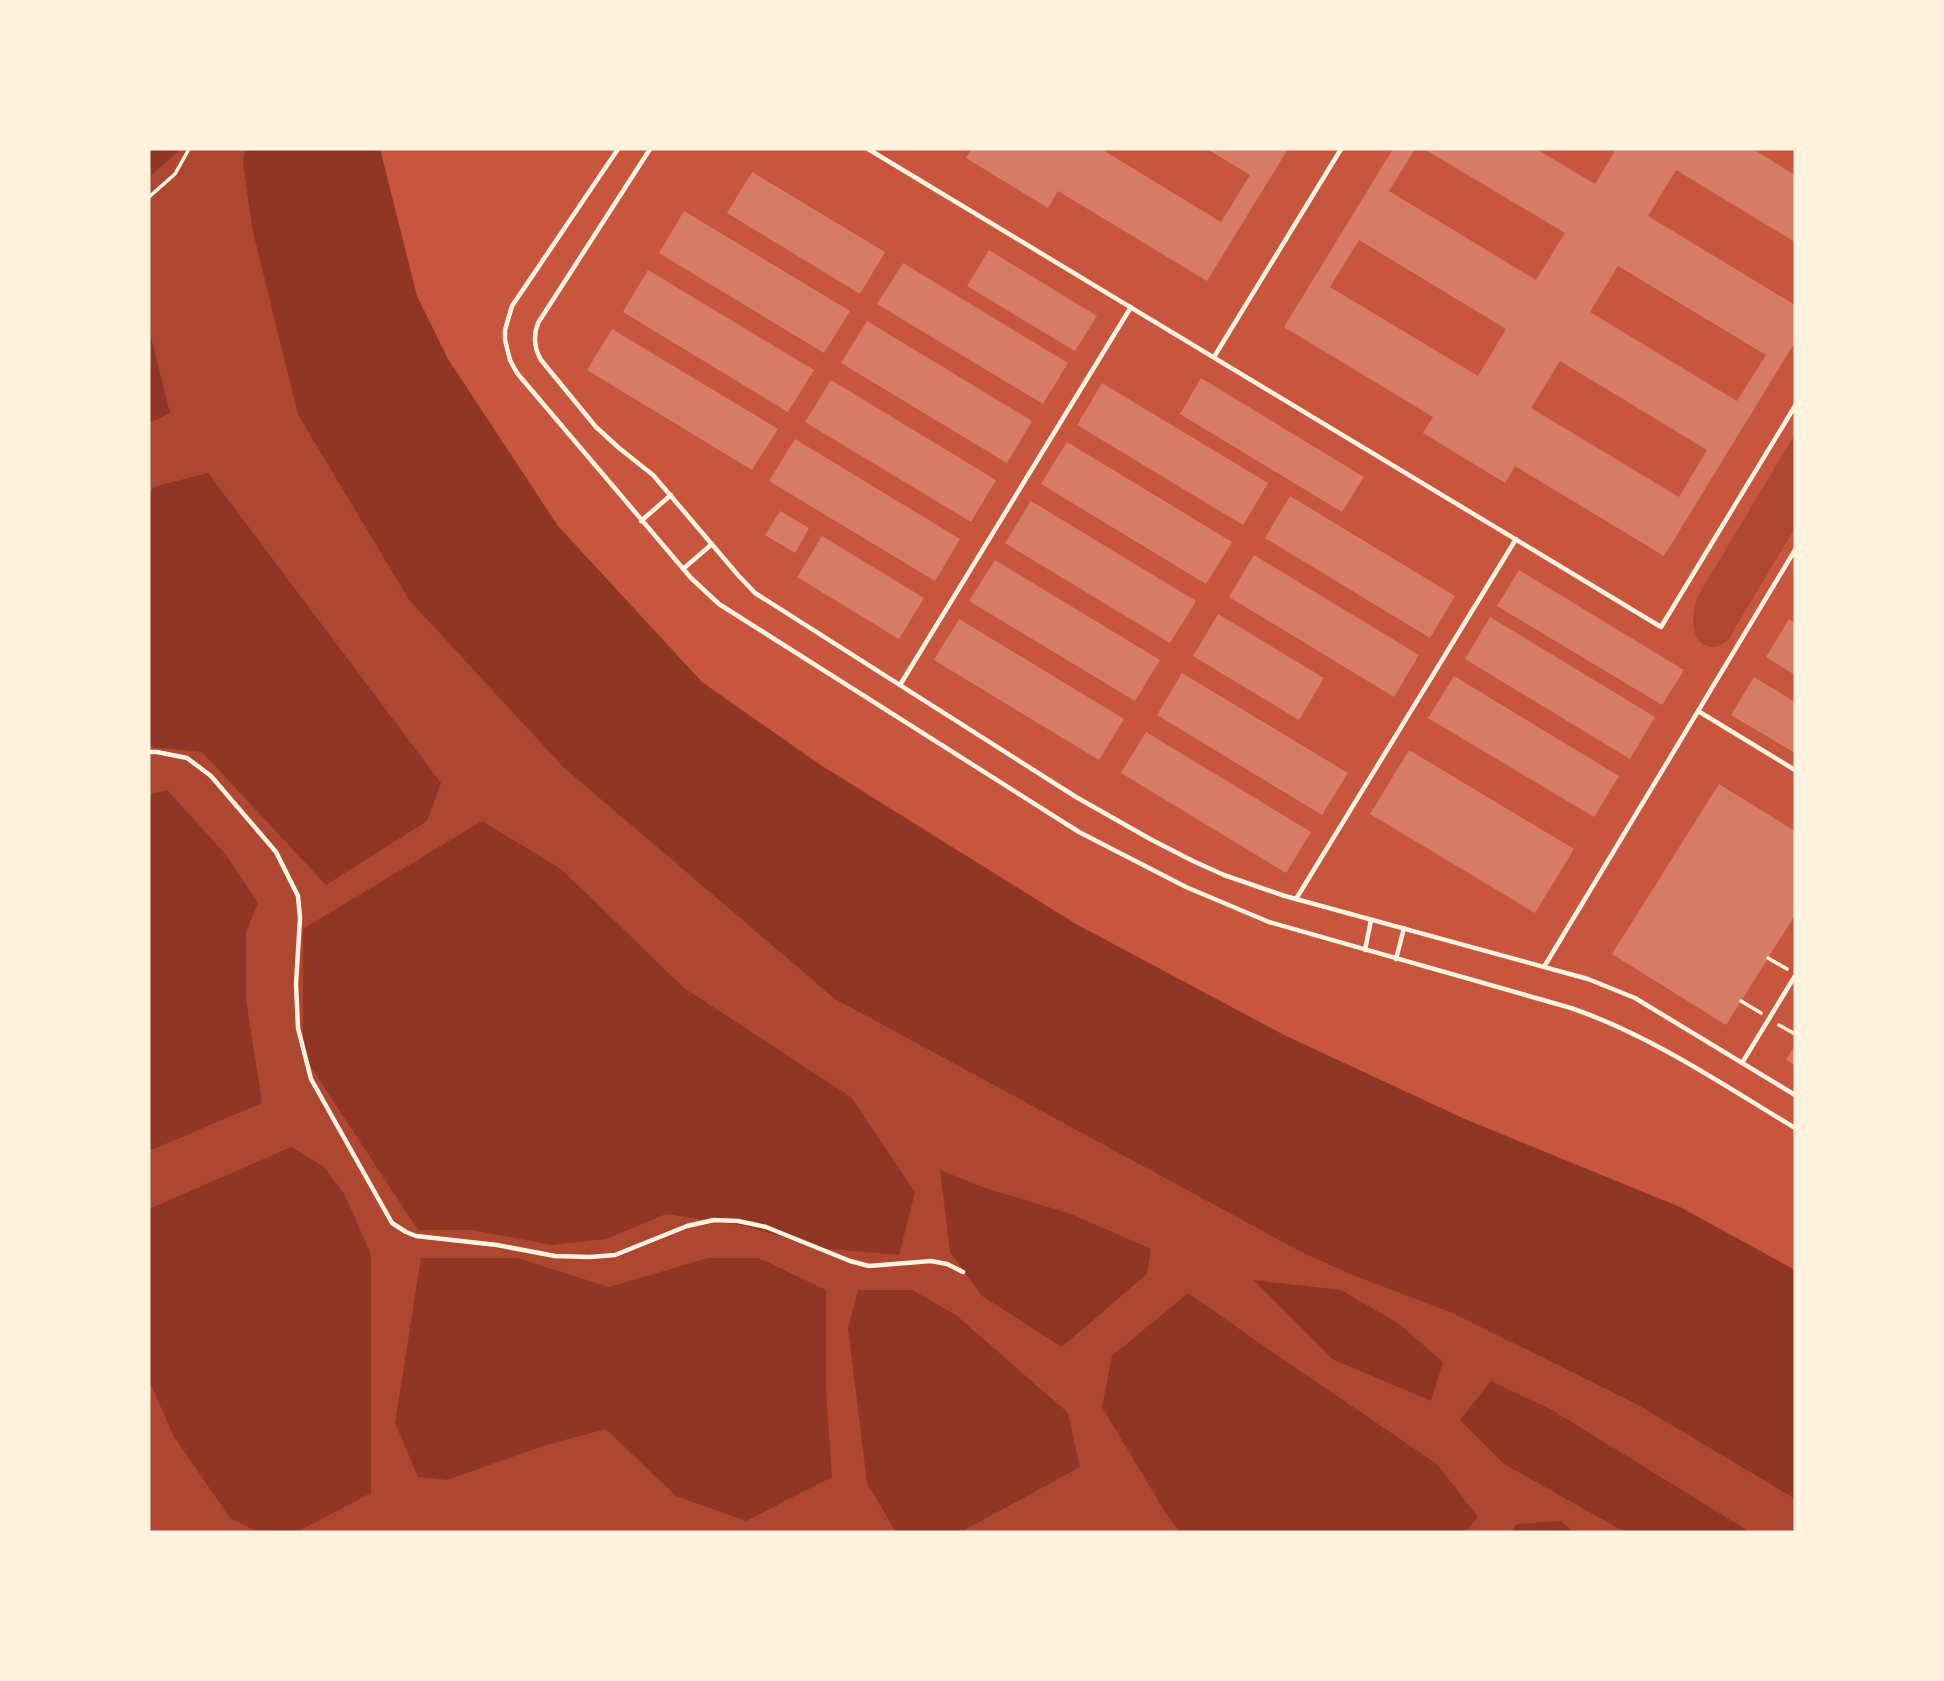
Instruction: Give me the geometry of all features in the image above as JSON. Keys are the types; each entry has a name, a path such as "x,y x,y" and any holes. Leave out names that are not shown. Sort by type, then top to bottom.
{"lane":[{"path":"618,149 512,306 505,340 510,360 517,373 641,521 683,569 719,604 1112,851 1186,887 1269,922 1571,1008 1620,1026 1665,1049 1795,1128"},
{"path":"650,149 538,323 535,332 536,352 596,427 653,475 755,593 1076,797 1152,840 1224,875 1296,899 1588,979 1635,998 1795,1094"},
{"path":"868,149 1661,627 1795,406"},
{"path":"1214,357 1341,149"},
{"path":"900,685 1131,307"},
{"path":"641,521 671,495"},
{"path":"1296,899 1516,539"},
{"path":"683,569 712,544"},
{"path":"1544,967 1795,550"},
{"path":"1698,711 1795,770"},
{"path":"149,752 187,758 211,776 276,852 298,896 298,1028 311,1079 393,1223 406,1233 555,1256 590,1257 614,1255 687,1226 714,1220 738,1221 766,1227 869,1266 931,1261 947,1264 963,1272"},
{"path":"1364,950 1371,920"},
{"path":"1396,959 1404,928"},
{"path":"1742,1063 1795,975"}],"path":[{"path":"149,197 175,174 189,149"},
{"path":"1768,958 1795,975"}],"shaded area":[{"path":"149,149 245,149 243,163 252,228 298,415 409,600 563,767 835,999 1301,1252 1352,1275 1450,1312 1638,1405 1795,1499 1795,1532 149,1532"},
{"path":"149,149 179,149 149,177"},
{"path":"245,149 380,149 417,296 448,359 558,526 702,682 819,764 1076,924 1284,1035 1467,1120 1680,1207 1795,1270 1795,1499 1638,1405 1450,1312 1352,1275 1301,1252 835,999 563,767 409,600 298,415 252,228 243,163"},
{"path":"149,329 170,413 149,423"},
{"path":"1795,434 1795,528 1728,640 1719,646 1708,646 1697,638 1694,631 1693,617 1698,596"},
{"path":"208,473 441,783 427,821 326,885 202,752 149,747 149,491 157,486"},
{"path":"167,790 227,856 258,903 246,932 246,999 262,1103 149,1151 149,795"},
{"path":"482,821 561,869 684,988 851,1097 915,1192 899,1255 819,1248 746,1226 666,1214 606,1239 552,1245 472,1230 418,1230 303,1055 303,929"},
{"path":"291,1147 323,1166 345,1195 371,1255 371,1493 297,1532 258,1532 230,1518 173,1435 149,1385 149,1209"},
{"path":"940,1170 985,1188 1071,1214 1151,1249 1147,1274 1062,1347 982,1296 950,1252"},
{"path":"421,1258 517,1258 609,1287 708,1258 759,1258 826,1290 826,1391 832,1477 746,1521 676,1496 606,1429 546,1445 447,1480 418,1477 395,1423"},
{"path":"1253,1280 1341,1290 1399,1324 1443,1362 1431,1401 1332,1359"},
{"path":"858,1290 912,1290 956,1315 1068,1413 1080,1467 961,1532 896,1532 867,1483 848,1328"},
{"path":"1188,1293 1437,1464 1478,1517 1466,1532 1180,1532 1102,1407 1112,1356"},
{"path":"1491,1381 1552,1410 1750,1532 1625,1532 1504,1464 1460,1420"},
{"path":"1561,1521 1574,1532 1511,1532 1517,1524"}],"building":[{"path":"972,149 1101,149 1221,222 1250,175 1207,149 1288,149 1207,281 1058,191 1048,208 966,158"},
{"path":"1393,149 1415,149 1389,191 1536,280 1565,233 1424,149 1536,149 1595,184 1616,149 1753,149 1795,175 1795,242 1676,170 1648,216 1795,305 1795,342 1664,556 1515,466 1505,483 1423,433 1433,417 1284,327","holes":["1359,240 1506,329 1478,376 1330,287","1618,266 1766,355 1737,401 1590,312","1560,361 1707,450 1679,497 1531,408"]},
{"path":"752,172 885,252 860,294 727,213"},
{"path":"684,211 850,311 824,353 659,253"},
{"path":"989,250 1097,316 1075,351 967,286"},
{"path":"903,263 1068,363 1043,404 877,304"},
{"path":"648,270 814,370 788,412 623,312"},
{"path":"867,321 1032,421 1007,463 841,363"},
{"path":"612,329 778,429 752,470 587,370"},
{"path":"1201,378 1364,477 1342,512 1180,414"},
{"path":"831,380 996,480 971,522 805,422"},
{"path":"1102,383 1268,483 1243,525 1077,425"},
{"path":"795,439 960,539 935,581 769,481"},
{"path":"1067,442 1232,542 1206,584 1041,484"},
{"path":"1290,496 1455,596 1430,638 1265,538"},
{"path":"1031,501 1196,601 1170,643 1005,543"},
{"path":"780,511 809,528 795,553 765,535"},
{"path":"822,536 924,598 899,639 797,577"},
{"path":"1254,555 1419,655 1394,697 1229,597"},
{"path":"995,560 1160,660 1135,701 969,601"},
{"path":"1519,570 1684,670 1662,705 1497,606"},
{"path":"1218,614 1324,678 1299,720 1193,656"},
{"path":"1490,617 1655,717 1630,759 1465,659"},
{"path":"959,619 1124,719 1099,760 934,660"},
{"path":"1789,619 1795,623 1795,675 1766,657"},
{"path":"1182,673 1348,773 1322,815 1157,715"},
{"path":"1454,676 1619,776 1594,817 1428,718"},
{"path":"1754,677 1795,702 1795,753 1731,715"},
{"path":"1146,732 1311,832 1286,873 1121,773"},
{"path":"1409,750 1574,849 1535,913 1370,814"},
{"path":"1719,784 1795,831 1795,915 1726,1025 1612,954"},
{"path":"1795,1045 1795,1065 1786,1060"}]}
